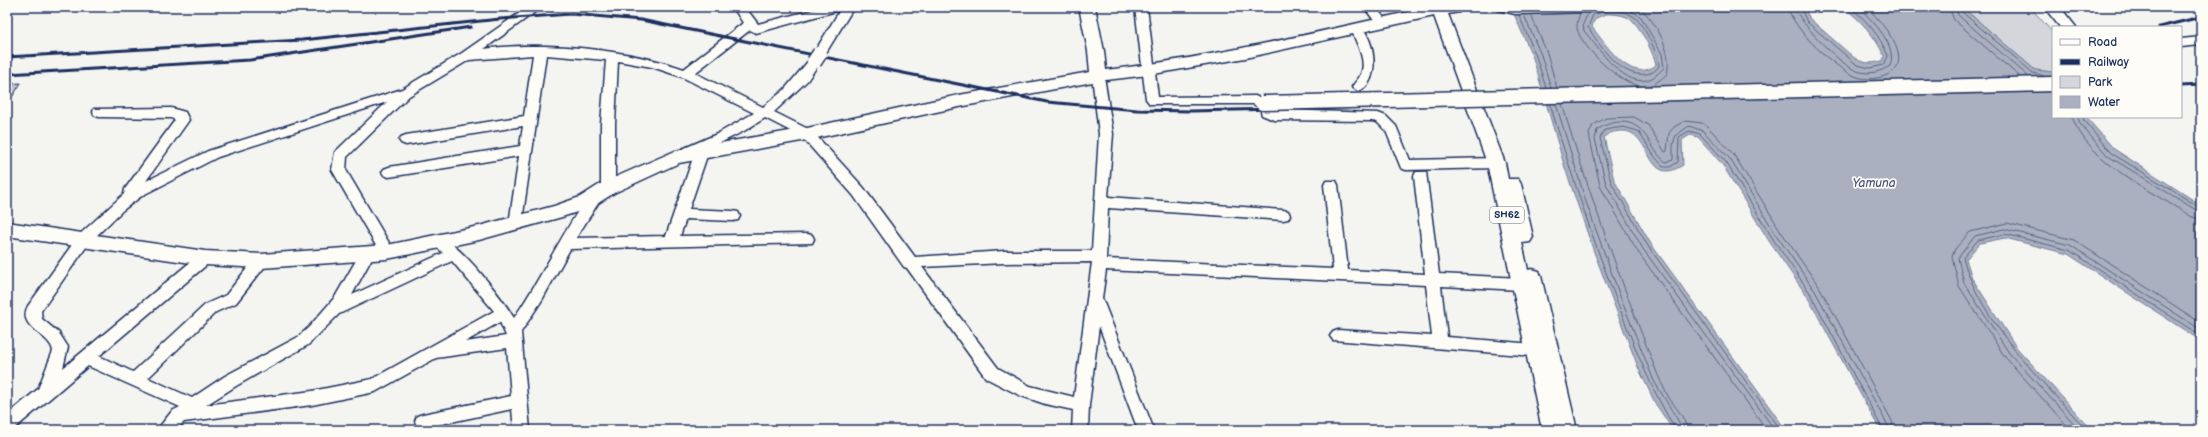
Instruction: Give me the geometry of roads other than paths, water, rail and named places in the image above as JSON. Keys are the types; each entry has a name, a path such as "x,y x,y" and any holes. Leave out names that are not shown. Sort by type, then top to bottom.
{"main road":[{"path":"1087,7 1096,51 1098,76"},
{"path":"1503,7 1515,10 1588,7"},
{"path":"7,229 84,239 205,258 261,261 387,252 440,242 516,224 586,202 603,191 675,157 807,134 959,101 1098,76 1148,70 1302,42 1446,8"},
{"name":"SH62","path":"1446,8 1496,163 1552,430"},
{"name":"SH62","path":"1446,8 1492,117 1509,171 1557,395 1567,430"}],"street":[{"path":"387,252 339,170 340,155 406,92 466,56 536,7"},
{"path":"739,7 750,24 756,29 838,7"},
{"path":"675,157 702,146 766,113 787,94 817,57 848,7"},
{"path":"1140,7 1150,95 1156,101 1255,100 1274,115 1373,116 1381,118 1387,122 1398,140 1406,165 1496,163"},
{"path":"1370,7 1382,23"},
{"path":"686,74 750,24"},
{"path":"1357,28 1366,52 1368,70 1367,75 1358,87"},
{"path":"2182,43 2201,41"},
{"path":"466,56 488,53 540,51 612,56 654,63 686,74 807,134 858,191 909,263 992,373 1017,389 1043,398 1081,405"},
{"path":"516,224 540,51"},
{"path":"431,353 513,336 537,296 578,221 603,191 612,56"},
{"path":"1080,430 1081,405 1095,298 1106,134 1098,76"},
{"path":"1264,107 2052,84"},
{"path":"125,200 162,178 213,154 248,141 406,92"},
{"path":"44,394 58,361 60,347 56,341 37,324 33,317 33,310 84,239 125,200 182,120 180,115 171,113 99,112"},
{"path":"406,140 531,120"},
{"path":"389,172 526,150"},
{"path":"671,242 701,153"},
{"path":"1421,176 1440,344"},
{"path":"1331,185 1341,275"},
{"path":"1101,202 1283,214"},
{"path":"680,214 732,216"},
{"path":"566,244 807,239"},
{"path":"440,242 454,254 503,313 513,336 518,401 522,430"},
{"path":"335,310 367,254"},
{"path":"165,430 178,416 192,405 302,341 335,310 395,280 454,254"},
{"path":"909,263 997,256 1044,255 1098,261 1521,284"},
{"path":"7,425 205,258"},
{"path":"135,380 211,308 231,299 261,261"},
{"path":"1095,298 1146,430"},
{"path":"178,416 312,398 355,390 388,379 503,313"},
{"path":"1338,336 1534,350"},
{"path":"87,358 192,405"},
{"path":"423,421 518,401"}],"water":[{"name":"Yamuna","path":"1511,7 1804,7 1810,19 1852,56 1859,61 1874,63 1882,61 1884,56 1881,49 1867,29 1843,7 1962,7 2035,70 2052,72 2052,118 2087,118 2114,149 2201,205 2201,341 2068,254 2005,238 1980,243 1966,259 1972,278 2016,347 2092,430 1880,430 1807,296 1769,241 1722,164 1698,137 1690,135 1682,140 1683,165 1671,171 1662,170 1655,165 1640,141 1633,134 1624,131 1616,132 1604,137 1614,180 1651,244 1786,430 1673,430 1655,403 1638,367 1594,252 1565,168 1533,58","holes":["1607,14 1625,16 1634,22 1641,31 1653,55 1656,65 1646,70 1637,70 1628,66 1612,52 1592,27 1594,21 1601,16"]}],"railway":[{"path":"7,57 302,40 500,19 571,14 641,20 1047,102 1137,110 1191,111 1370,107 2052,89"},
{"path":"2163,26 2201,17"},
{"path":"7,74 250,60 471,27"},
{"path":"2182,86 2201,85"}]}
